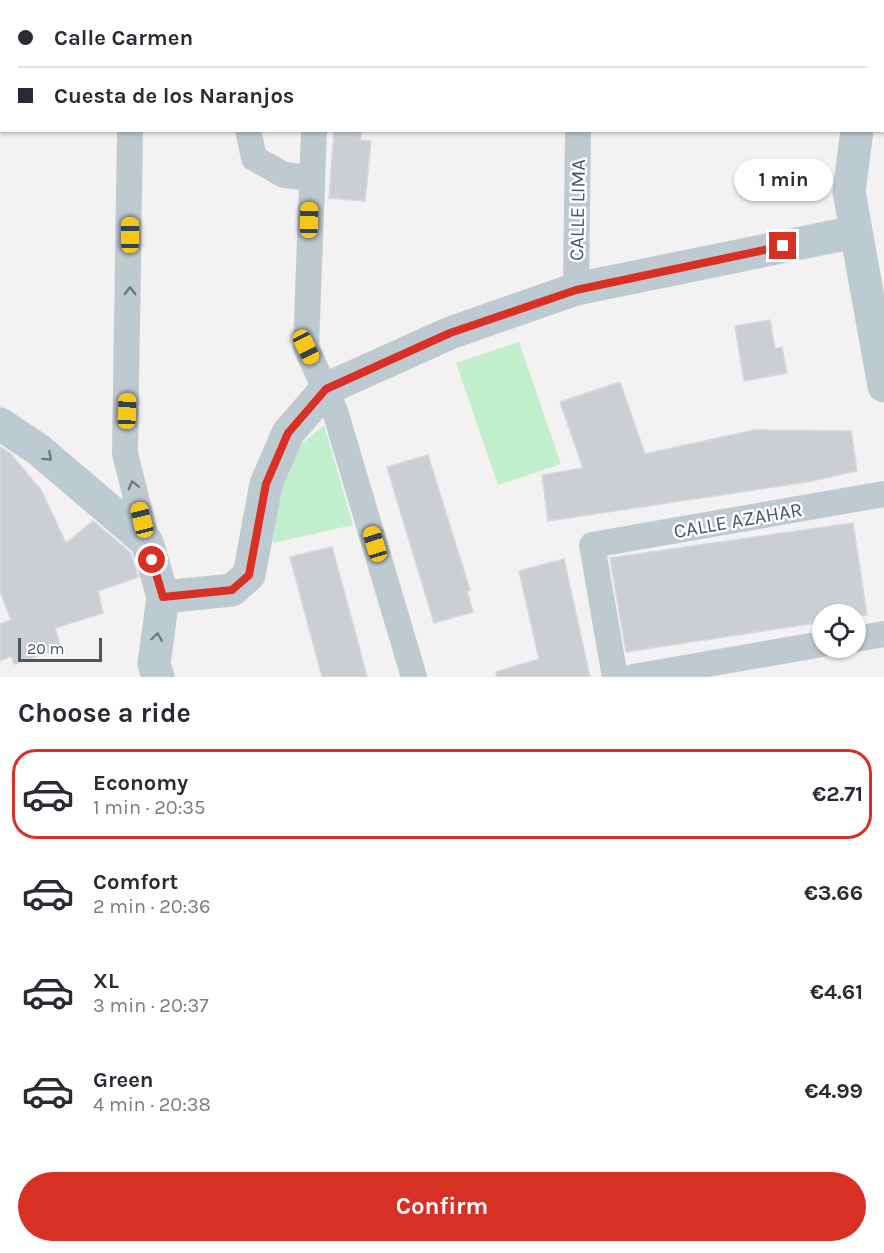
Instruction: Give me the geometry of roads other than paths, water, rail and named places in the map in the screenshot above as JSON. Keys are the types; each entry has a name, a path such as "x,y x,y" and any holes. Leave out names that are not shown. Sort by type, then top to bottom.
{"street":[{"path":"130,132 129,347 125,453 163,597 154,664 158,677"},
{"path":"248,132 254,158 284,175 310,178"},
{"path":"314,132 310,178 306,347 326,389 414,677"},
{"name":"CALLE LIMA","path":"576,290 578,132"},
{"path":"857,132 849,192 884,386"},
{"path":"163,597 232,590 249,575 266,484 288,433 326,389 374,365 450,333 576,290 855,232"},
{"path":"0,423 39,450 147,542"},
{"name":"CALLE AZAHAR","path":"615,677 592,545 884,494"},
{"path":"866,637 884,634"},
{"path":"633,677 812,646"}]}
